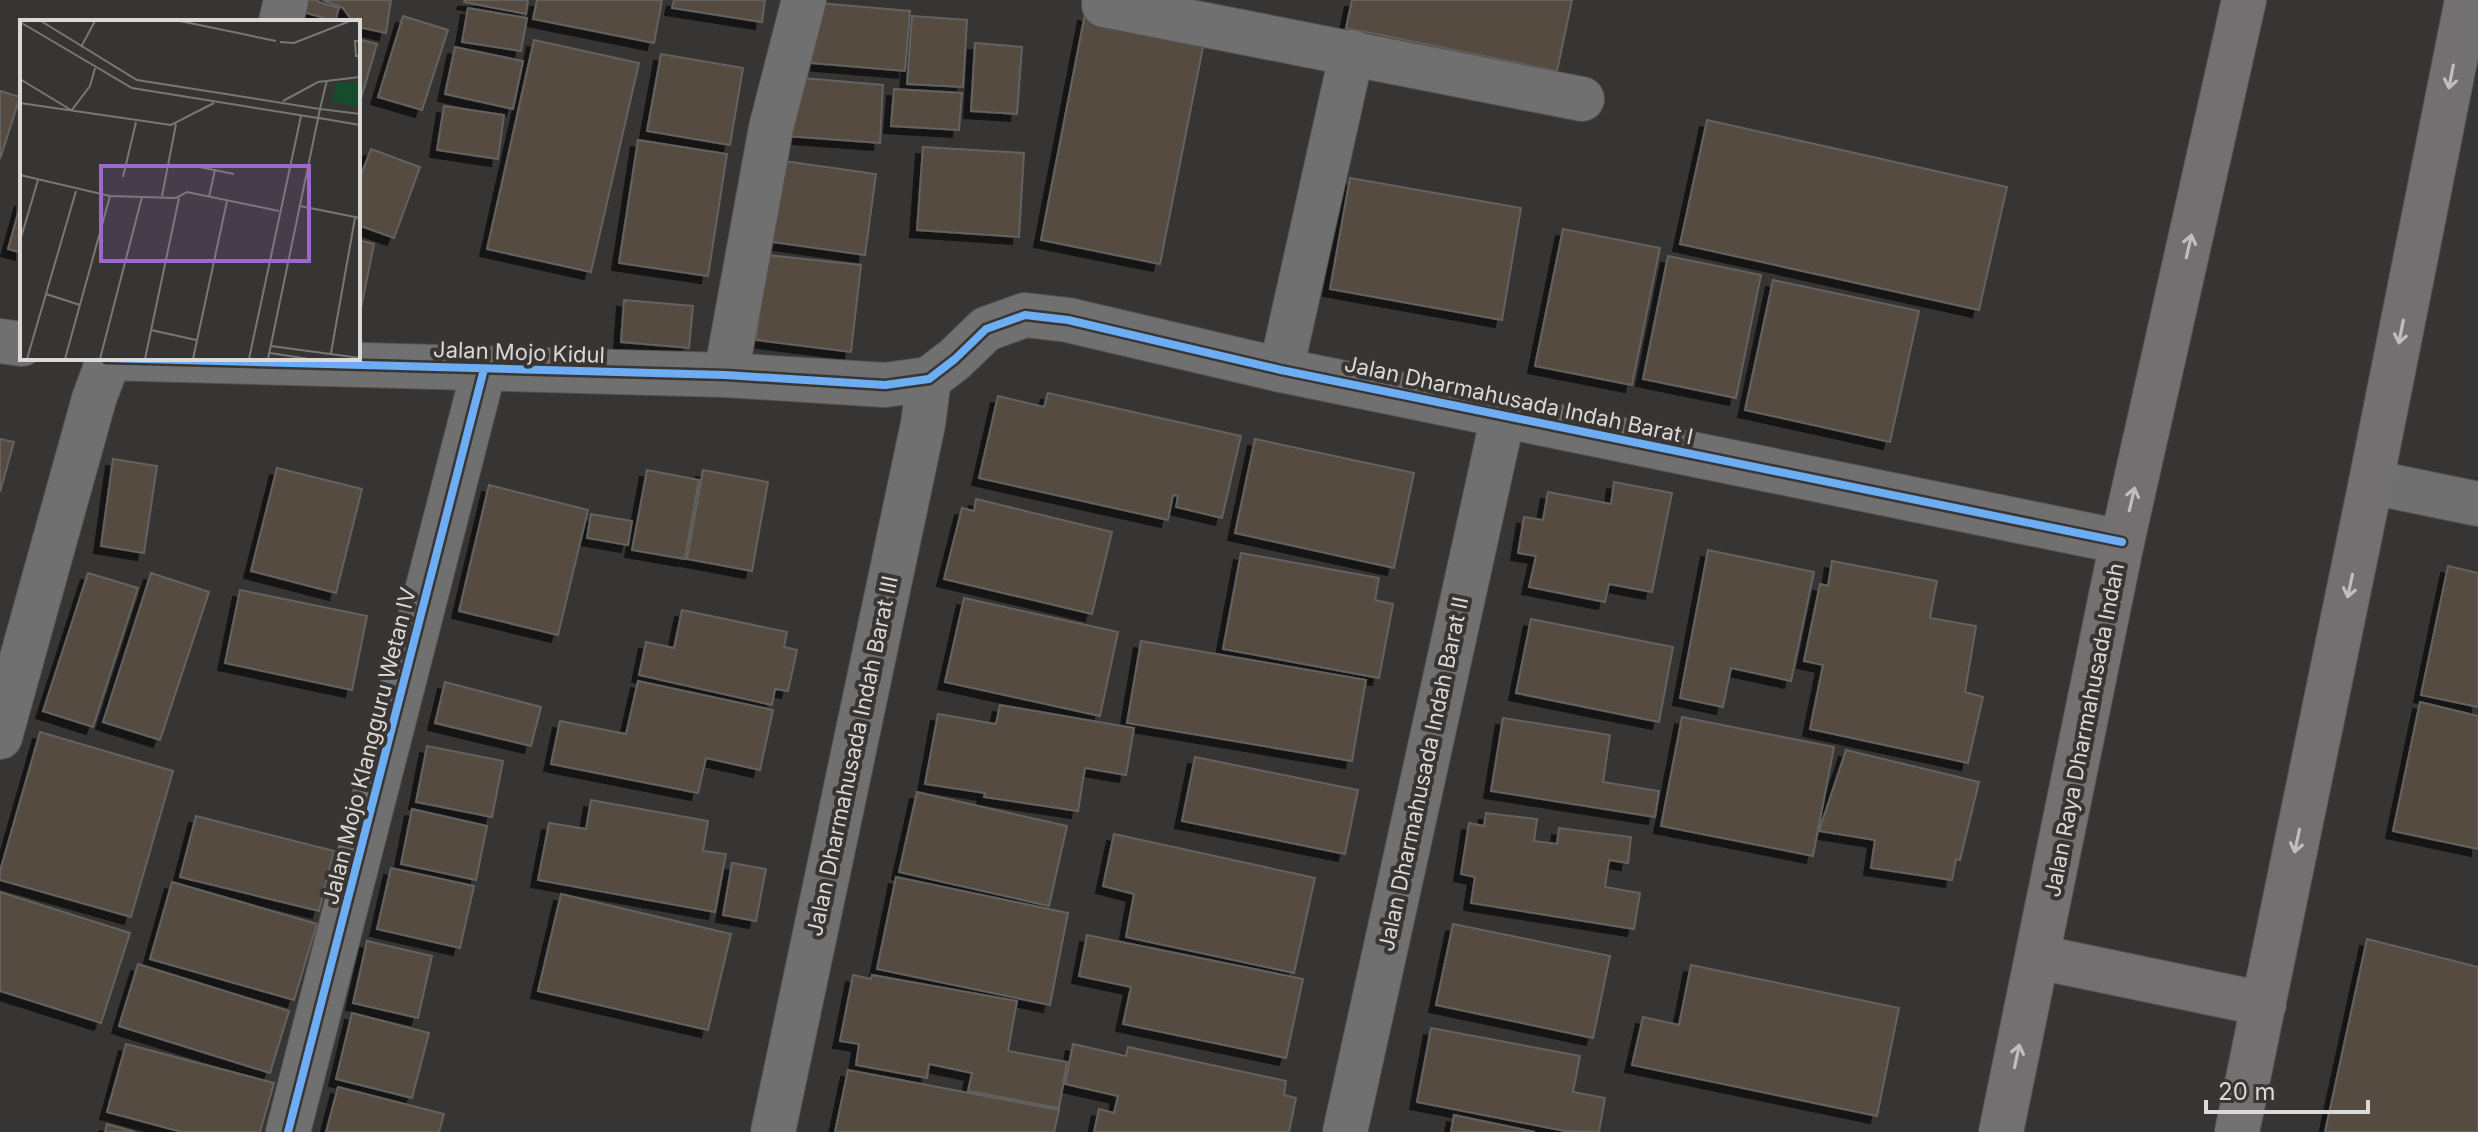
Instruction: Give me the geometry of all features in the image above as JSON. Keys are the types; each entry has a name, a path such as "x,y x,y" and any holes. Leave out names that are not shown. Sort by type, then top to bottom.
{"main road":[{"name":"Jalan Raya Dharmahusada Indah","path":"2001,1132 2122,542 2244,0"},
{"path":"2237,1132 2467,0"},
{"path":"2038,957 2264,1004"}],"street":[{"path":"281,20 286,0"},
{"path":"726,375 771,128 804,0"},
{"path":"1104,5 1582,99"},
{"path":"1281,370 1352,52"},
{"name":"Jalan Dharmahusada Indah Barat I","path":"929,379 986,329 1025,315 1068,320 1281,370 2122,542"},
{"path":"0,341 20,344"},
{"path":"0,737 107,360"},
{"name":"Jalan Mojo Kidul","path":"176,360 726,375 885,385 929,379"},
{"name":"Jalan Mojo Klangguru Wetan IV","path":"288,1132 484,369"},
{"name":"Jalan Dharmahusada Indah Barat III","path":"773,1132 923,424 929,379"},
{"name":"Jalan Dharmahusada Indah Barat II","path":"1345,1132 1503,416"},
{"path":"2371,482 2478,504"}],"building":[{"path":"305,0 318,0 339,8 335,20 303,12"},
{"path":"323,0 391,0 386,33 360,27 360,20 352,20 343,8"},
{"path":"465,0 528,0 526,14"},
{"path":"537,0 662,0 654,43 533,19"},
{"path":"674,0 765,0 762,22 672,8"},
{"path":"1352,0 1572,0 1557,71 1346,28"},
{"path":"806,2 910,11 905,71 800,62"},
{"path":"468,8 527,18 521,51 462,42"},
{"path":"1085,14 1205,37 1160,264 1041,240"},
{"path":"403,16 448,30 422,110 378,97"},
{"path":"912,16 967,20 963,87 907,84"},
{"path":"360,40 377,44 360,102"},
{"path":"534,40 639,63 591,272 487,249"},
{"path":"975,43 1022,47 1017,114 971,111"},
{"path":"455,47 523,61 513,109 445,94"},
{"path":"661,54 743,68 730,145 647,131"},
{"path":"790,77 883,85 880,143 787,136"},
{"path":"894,89 962,93 959,130 891,126"},
{"path":"0,91 20,97 0,159"},
{"path":"444,106 504,115 498,159 437,150"},
{"path":"1707,120 2007,187 1979,310 1680,244"},
{"path":"638,140 727,154 708,276 619,263"},
{"path":"923,147 1024,153 1019,237 917,230"},
{"path":"371,149 420,167 394,238 360,226 360,178"},
{"path":"777,160 876,174 865,255 765,241"},
{"path":"1350,178 1521,208 1502,320 1330,289"},
{"path":"20,206 20,252 8,249"},
{"path":"1563,229 1660,248 1632,385 1535,366"},
{"path":"360,240 374,244 360,313"},
{"path":"767,255 861,265 851,352 756,340"},
{"path":"1668,256 1761,275 1736,398 1643,379"},
{"path":"1773,280 1919,311 1890,442 1745,410"},
{"path":"624,300 693,306 689,348 621,342"},
{"path":"1048,393 1241,436 1222,518 1176,507 1178,496 1173,495 1168,520 979,478 998,396 1044,407"},
{"path":"0,439 14,442 0,492"},
{"path":"1255,439 1414,473 1394,568 1235,533"},
{"path":"113,459 157,466 144,553 101,546"},
{"path":"277,468 362,489 336,593 251,571"},
{"path":"647,470 699,480 685,559 632,550"},
{"path":"703,470 768,482 752,571 687,559"},
{"path":"1614,482 1672,493 1652,592 1609,584 1605,602 1529,587 1536,556 1518,553 1524,517 1543,520 1548,492 1611,504"},
{"path":"489,485 588,510 558,635 459,611"},
{"path":"976,499 1112,532 1092,614 944,579 962,508 974,511"},
{"path":"591,514 632,521 628,545 587,538"},
{"path":"1708,550 1814,572 1791,681 1731,668 1723,707 1680,698"},
{"path":"1241,553 1379,578 1375,600 1393,604 1379,678 1223,649"},
{"path":"1832,561 1937,581 1930,618 1976,626 1965,692 1983,697 1968,763 1810,729 1823,665 1804,661 1820,584 1828,586"},
{"path":"2448,566 2478,573 2478,707 2421,695"},
{"path":"88,573 138,588 93,727 43,711"},
{"path":"151,573 209,592 160,740 103,722"},
{"path":"240,590 367,616 352,690 225,663"},
{"path":"964,598 1118,632 1100,716 945,682"},
{"path":"682,610 787,632 784,647 797,650 788,691 775,689 772,705 639,675 646,642 674,648"},
{"path":"1531,619 1673,647 1659,722 1516,693"},
{"path":"1141,641 1366,680 1352,761 1127,723"},
{"path":"638,681 773,710 760,770 706,758 698,793 551,764 560,721 626,734"},
{"path":"445,682 541,707 531,746 435,723"},
{"path":"2420,702 2478,716 2478,849 2393,831"},
{"path":"1000,705 1134,728 1126,775 1085,768 1078,811 984,797 985,793 925,784 938,714 996,724"},
{"path":"1682,717 1834,747 1813,856 1661,826"},
{"path":"1503,718 1610,735 1603,782 1659,791 1655,817 1491,791"},
{"path":"40,732 173,771 131,917 0,880"},
{"path":"427,746 503,761 492,817 416,802"},
{"path":"1846,750 1979,782 1960,860 1956,859 1952,880 1871,868 1875,840 1819,831"},
{"path":"1195,757 1358,790 1345,854 1182,821"},
{"path":"917,792 1067,826 1049,906 899,872"},
{"path":"591,800 708,821 703,851 726,854 715,912 538,880 549,823 586,829"},
{"path":"412,809 487,826 476,880 401,864"},
{"path":"1486,813 1537,819 1534,841 1557,844 1559,828 1631,837 1628,863 1609,860 1605,887 1640,893 1634,929 1471,903 1475,877 1461,874 1469,823 1484,826"},
{"path":"196,816 334,851 319,911 180,877"},
{"path":"1114,834 1315,878 1294,973 1126,937 1134,894 1103,886"},
{"path":"732,863 766,869 756,921 723,915"},
{"path":"391,868 474,886 460,948 377,929"},
{"path":"896,877 1068,913 1050,1005 877,969"},
{"path":"172,882 317,924 294,1000 150,959"},
{"path":"0,892 130,933 101,1023 0,991"},
{"path":"561,894 731,934 708,1030 538,991"},
{"path":"1453,924 1610,956 1593,1038 1436,1005"},
{"path":"1087,935 1303,979 1286,1058 1123,1024 1131,987 1079,976"},
{"path":"2367,939 2478,967 2478,1132 2325,1132"},
{"path":"367,941 432,956 418,1018 353,1003"},
{"path":"138,964 289,1011 270,1073 119,1026"},
{"path":"1691,965 1899,1008 1877,1116 1632,1065 1643,1017 1679,1025"},
{"path":"853,975 871,979 872,975 1017,1001 1008,1051 1067,1062 1059,1108 968,1091 972,1073 929,1064 927,1078 856,1065 859,1044 840,1041"},
{"path":"352,1013 429,1033 412,1098 336,1079"},
{"path":"1431,1028 1580,1056 1573,1092 1605,1098 1599,1132 1565,1131 1417,1102"},
{"path":"126,1044 274,1083 260,1132 182,1132 107,1112"},
{"path":"1073,1044 1126,1056 1128,1047 1286,1081 1284,1095 1296,1098 1289,1132 1094,1132 1099,1109 1114,1113 1118,1096 1065,1084"},
{"path":"848,1070 1059,1110 1054,1132 835,1132"},
{"path":"338,1087 444,1114 439,1132 326,1132"},
{"path":"1454,1115 1535,1132 1451,1132"},
{"path":"107,1124 135,1132 105,1132"}],"cycle path":[{"path":"180,360 726,375 885,385 929,379 986,329 1025,315 1068,320 1281,370 2122,542"},
{"path":"288,1132 484,369"}]}
